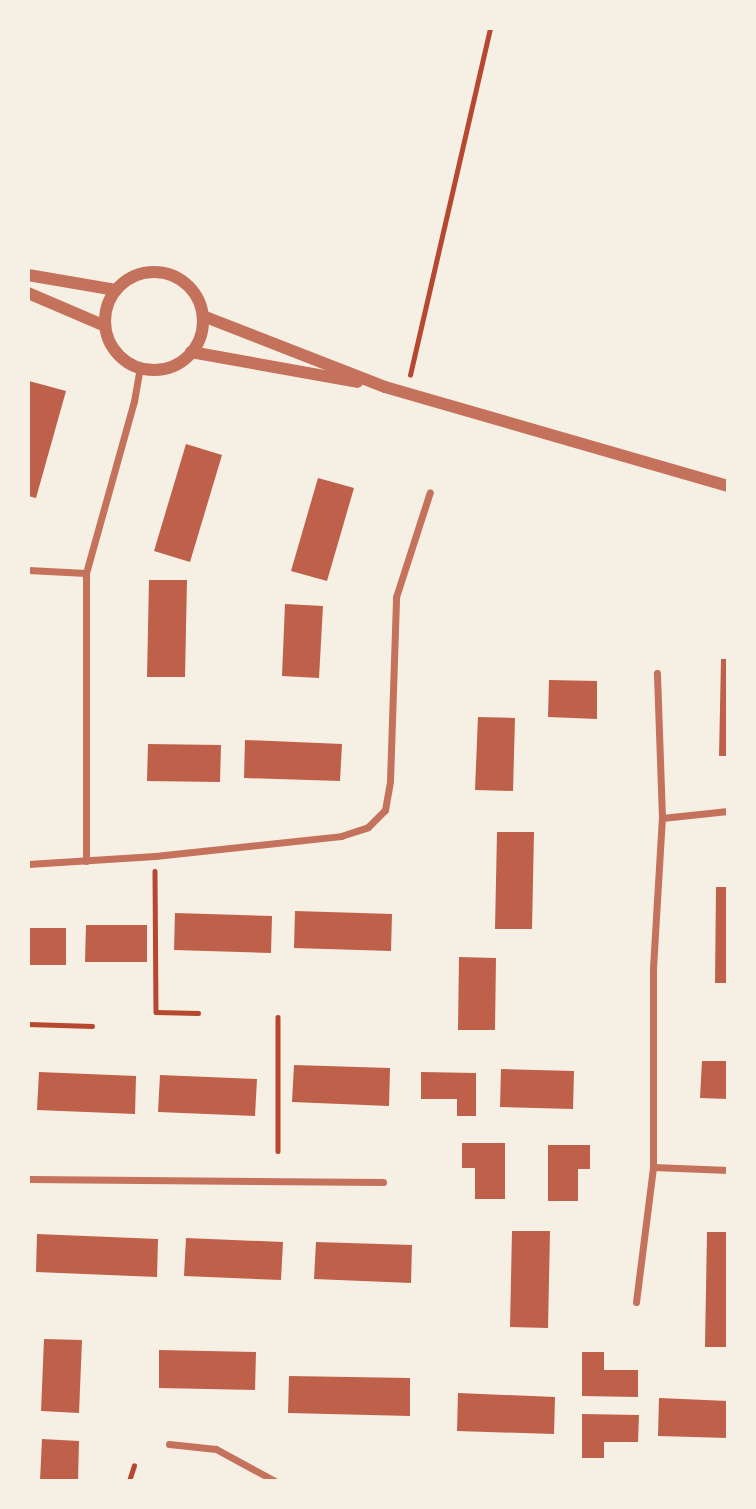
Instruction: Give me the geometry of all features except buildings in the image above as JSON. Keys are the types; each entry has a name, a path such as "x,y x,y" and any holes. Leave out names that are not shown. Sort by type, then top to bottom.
{"street":[{"path":"160,272 176,277 189,287 203,316 198,341 191,352 168,368 140,368 116,352 105,326 105,313 116,290 128,279 144,273 160,272"},
{"path":"28,275 116,290"},
{"path":"28,293 105,326"},
{"path":"203,316 385,387 728,486"},
{"path":"191,352 385,387"},
{"path":"86,861 86,573 134,401 140,368"},
{"path":"28,864 155,856 341,836 368,827 385,810 390,781 396,597 430,492"},
{"path":"28,570 86,573"},
{"path":"636,1302 653,1167 653,968 662,818 657,673"},
{"path":"662,818 728,811"},
{"path":"653,1167 728,1170"},
{"path":"28,1179 383,1182"},
{"path":"169,1444 216,1449 275,1481"}],"path":[{"path":"406,393 490,28"},
{"path":"155,856 156,1012 198,1013"},
{"path":"278,1017 278,1151"},
{"path":"28,1024 92,1026"},
{"path":"129,1481 134,1466"}]}
